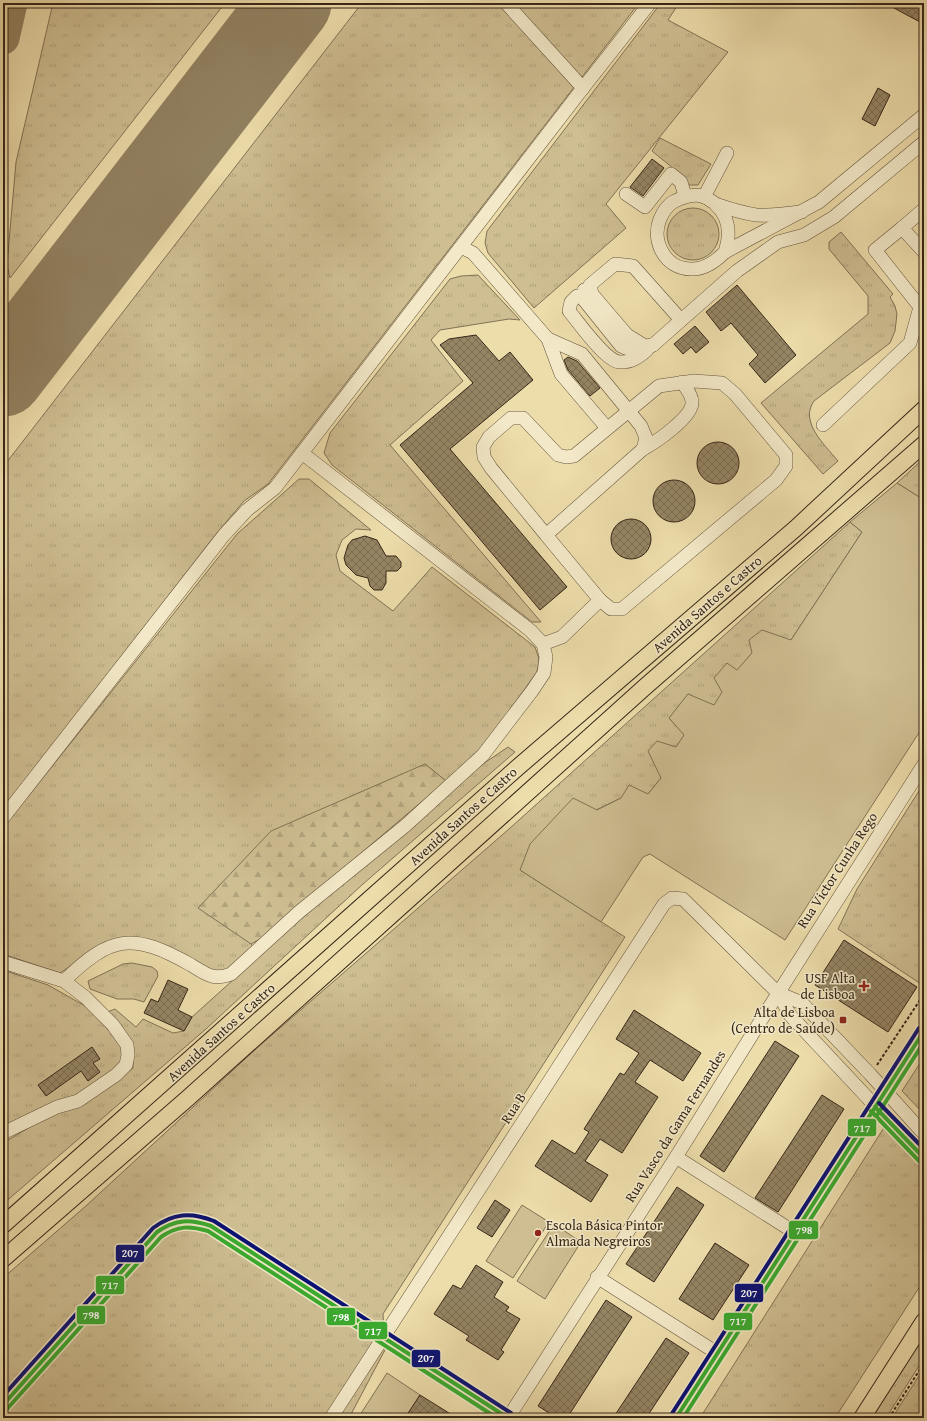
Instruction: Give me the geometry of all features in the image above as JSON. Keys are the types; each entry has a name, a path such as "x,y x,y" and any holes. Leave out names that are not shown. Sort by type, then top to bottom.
{"main road":[{"name":"Avenida Santos e Castro","path":"3,1225 517,768 796,528 924,409"},
{"name":"Avenida Santos e Castro","path":"3,1259 188,1098 640,691 924,444"},
{"path":"862,1418 924,1322"}],"street":[{"path":"506,3 583,88"},
{"path":"3,818 224,536 247,510 275,488 650,3"},
{"path":"802,212 757,215 734,211 710,200 685,196 672,202 663,212 657,225 659,248 669,261 678,267 691,270 706,266 725,252 774,225 802,212 820,202 924,115"},
{"path":"681,320 633,266 615,264 584,291 575,305 615,353 626,356 640,356 737,271 778,242 804,235 834,217 924,142"},
{"path":"710,200 727,153"},
{"path":"626,194 645,207 671,174 681,182 685,196"},
{"path":"710,200 722,210 726,219 728,228 725,252"},
{"path":"823,425 910,343 922,305 875,250 924,209"},
{"path":"902,228 924,252"},
{"path":"461,246 473,253 548,339 561,374 607,428"},
{"path":"584,291 592,294 626,335 645,346 653,345"},
{"path":"548,339 582,354 641,426 646,438 643,449"},
{"path":"711,381 722,383 731,390 786,455 786,466 776,480 622,609 612,609 600,600 491,468 484,457 483,447 489,437 511,418 523,418 558,455 566,457 574,456 659,386 682,382 711,381"},
{"path":"546,535 643,449 659,441 691,410 693,401 682,382"},
{"path":"64,981 100,950 122,942 141,944 161,950 206,974 220,978 231,974 299,912 405,826 483,755 544,673 546,657 544,644 531,631 302,453"},
{"path":"544,644 562,637 600,600"},
{"name":"Rua Victor Cunha Rego","path":"778,993 924,764"},
{"name":"Rua B","path":"331,1418 664,904 672,898 683,899 778,993"},
{"path":"3,962 64,981 85,997 113,1025 127,1045 128,1055 126,1065 116,1075 78,1101 57,1107 3,1133"},
{"path":"778,993 802,1003 886,1090 924,1134"},
{"path":"778,993 790,1015 924,1158"},
{"name":"Rua Vasco da Gama Fernandes","path":"508,1418 597,1277 676,1157 778,993"},
{"path":"676,1418 924,1031"},
{"path":"676,1157 794,1232"},
{"path":"3,1405 157,1232 168,1224 180,1219 194,1220 211,1226 508,1418"},
{"path":"597,1277 717,1354"}],"path":[{"path":"870,1074 924,994"},
{"path":"889,1418 924,1363"},
{"path":"921,1418 924,1413"}],"green space":[{"path":"53,3 225,3 10,278 7,265 16,162"},
{"path":"362,3 639,3 268,484 244,501 216,534 3,809 3,467"},
{"path":"661,3 679,3 668,20 728,52 606,204 626,228 534,308 488,253 485,243 487,231"},
{"path":"660,138 711,164 698,185 687,185 684,177 652,151"},
{"path":"688,208 698,208 712,215 719,229 719,239 712,253 698,260 688,260 678,256 671,249 667,239 667,229 671,219 678,212"},
{"path":"841,232 893,294 890,297 897,314 895,331 890,343 814,401 810,409 812,425 816,433 838,461 823,474 761,403 868,314 868,296 829,249 829,242"},
{"path":"478,275 520,320 509,319 440,330 431,340 463,381 390,445 541,622 532,622 332,465 324,453 330,433 450,279 461,276"},
{"path":"924,458 924,500 897,483"},
{"path":"299,479 309,479 371,530 356,529 342,540 336,555 340,571 393,611 432,567 535,647 539,659 537,672 478,754 446,781 425,764 251,944 255,949 227,971 218,973 128,940 75,963 60,973 3,954 3,828 237,534"},
{"path":"897,483 924,500 924,725 785,940 650,854 643,857 601,922 520,870 530,844 573,798 597,810 621,798 629,785 648,794 661,778 648,751 657,741 676,747 684,735 669,718 688,694 714,705 722,692 714,678 727,663 737,670 752,653 749,640 762,630 791,640 862,532 850,522"},
{"path":"850,522 862,532 791,640 752,653 737,671 714,706 669,718 685,735 676,747 657,742 661,778 648,794 621,798 596,810 520,870 625,937 383,1314 385,1350 349,1418 3,1418 3,1278 87,1205 257,1048 509,829"},
{"path":"508,747 515,752 363,884 206,1029 3,1204 3,1143 52,1114 85,1104 133,1068 133,1045 105,1013 115,1009 136,1027 143,1019 173,1033 184,1031 192,1017 294,925 480,766"},
{"path":"425,764 446,781 260,939 251,944 198,908 271,831"},
{"path":"924,783 924,986 838,929 857,889"},
{"path":"132,963 152,967 157,971 158,976 144,1002 134,999 117,999 90,989 88,981 123,964"},
{"path":"3,970 48,985 87,1007 119,1041 123,1052 123,1064 86,1092 3,1128"},
{"path":"924,1057 924,1114 902,1091"},
{"path":"885,1126 924,1168 924,1280 835,1418 700,1418"},
{"path":"522,1205 549,1222 513,1278 486,1261"},
{"path":"554,1224 581,1242 545,1299 517,1281"},
{"path":"924,1336 924,1358 886,1418 872,1418"},
{"path":"924,1368 924,1408 918,1418 892,1418"},
{"path":"387,1373 420,1395 405,1418 358,1418"}],"building":[{"path":"885,3 924,3 924,24 905,14"},
{"path":"878,88 890,95 875,126 862,119"},
{"path":"652,159 664,168 643,196 630,187"},
{"path":"737,285 796,355 765,383 749,364 758,355 731,323 721,331 706,312"},
{"path":"695,326 709,342 696,353 691,347 683,354 674,344"},
{"path":"476,335 499,361 510,352 533,380 450,449 567,587 540,610 400,445 473,383 440,345 449,339"},
{"path":"568,357 577,361 600,388 590,396 568,370 564,360"},
{"path":"714,442 722,442 730,445 736,451 739,463 736,475 730,481 722,484 714,484 706,481 700,475 697,467 697,459 700,451 706,445"},
{"path":"674,480 689,486 695,501 689,516 674,522 659,516 653,501 659,486"},
{"path":"635,519 642,522 648,528 651,539 650,547 642,556 635,559 627,559 620,556 612,547 611,535 614,528 623,520"},
{"path":"365,536 377,540 386,556 396,556 401,562 401,567 397,571 386,571 386,583 382,590 374,590 370,586 368,578 356,575 346,565 344,558 348,545 352,540"},
{"path":"844,940 917,987 888,1032 815,985"},
{"path":"168,980 188,989 178,1010 192,1017 184,1031 144,1013 151,999 158,1002"},
{"path":"634,1010 701,1053 683,1081 650,1060 635,1082 658,1097 622,1153 600,1139 585,1161 608,1175 591,1202 535,1166 552,1140 575,1154 589,1132 584,1129 620,1073 624,1075 639,1053 616,1039"},
{"path":"775,1041 799,1056 724,1172 700,1156"},
{"path":"92,1047 100,1059 93,1063 100,1072 88,1081 81,1071 46,1096 38,1085"},
{"path":"822,1095 844,1109 778,1212 755,1198"},
{"path":"677,1187 704,1205 654,1282 626,1264"},
{"path":"495,1200 510,1210 492,1237 477,1228"},
{"path":"715,1243 749,1265 713,1320 679,1299"},
{"path":"476,1265 503,1282 494,1297 509,1307 506,1311 520,1319 501,1350 504,1352 498,1360 466,1340 469,1336 434,1314 453,1285 461,1289"},
{"path":"606,1300 632,1317 567,1418 557,1418 538,1406"},
{"path":"666,1338 689,1353 646,1418 613,1418"},
{"path":"420,1395 457,1418 405,1418"}],"taxiway":[{"path":"3,38 11,3"}],"runway":[{"path":"3,376 291,3"}],"transit line":[{"name":"207","path":"671,1415 919,1028"},
{"name":"717","path":"676,1418 924,1031"},
{"name":"798","path":"683,1418 924,1042"},
{"name":"207","path":"879,1103 924,1149"},
{"name":"717","path":"875,1107 924,1158"},
{"name":"798","path":"871,1111 920,1162"},
{"name":"207","path":"3,1396 153,1228 168,1219 190,1215 214,1221 511,1413"},
{"name":"717","path":"3,1405 157,1232 170,1225 190,1221 211,1226 508,1418"},
{"name":"798","path":"7,1409 161,1237 173,1230 195,1228 208,1231 497,1418"}],"place":[{"name":"USF Alta de Lisboa","path":"864,986"},
{"name":"Alta de Lisboa (Centro de Saúde)","path":"843,1020"},
{"name":"Escola Básica Pintor Almada Negreiros","path":"538,1233"}]}
